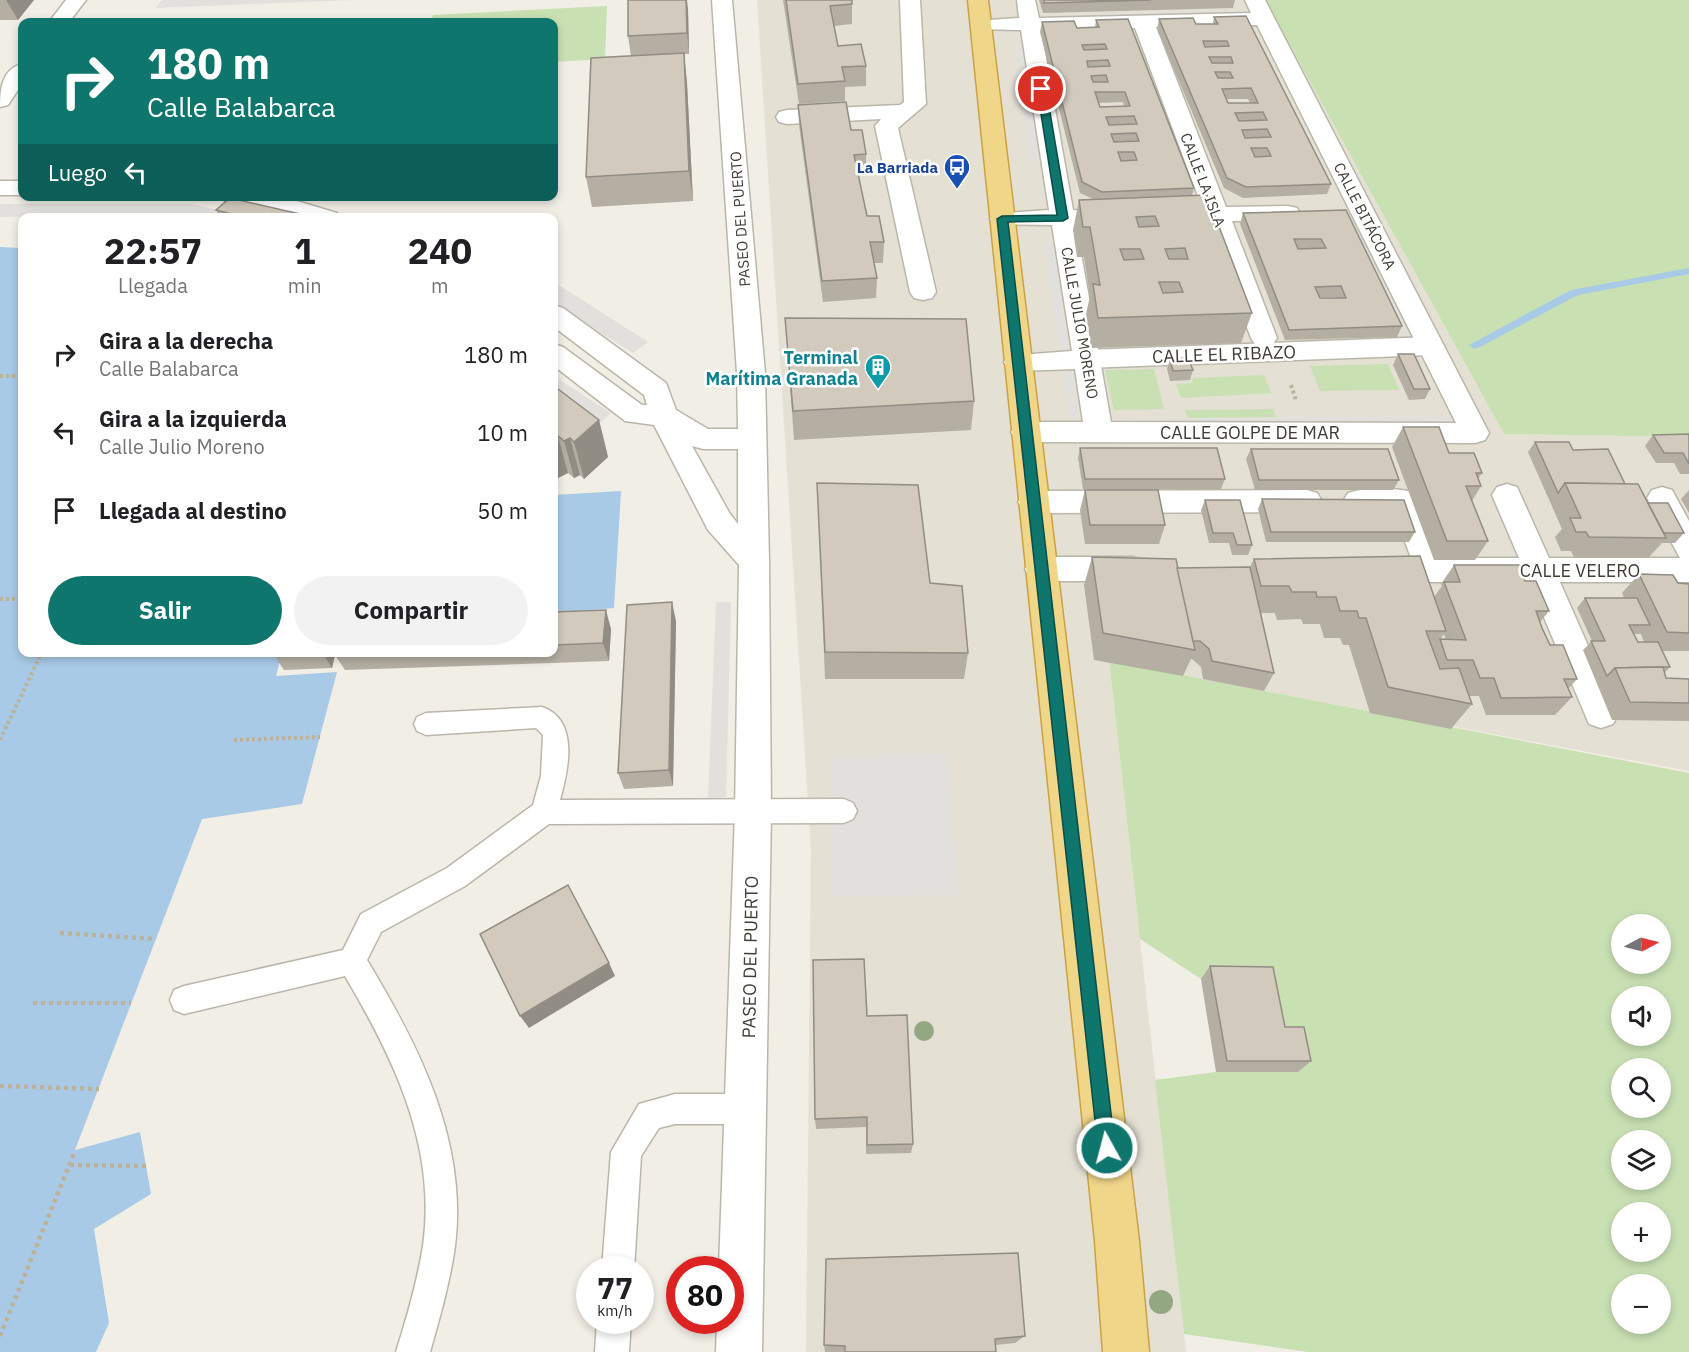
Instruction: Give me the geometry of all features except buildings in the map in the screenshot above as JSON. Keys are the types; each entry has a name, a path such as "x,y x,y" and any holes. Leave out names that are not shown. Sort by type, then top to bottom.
{"highway":[{"path":"978,0 1117,1241 1126,1352"}],"street":[{"path":"62,18 76,0"},
{"name":"PASEO DEL PUERTO","path":"722,0 752,373 753,812 739,1352"},
{"path":"910,0 915,104 886,126 923,292"},
{"name":"CALLE JULIO MORENO","path":"1026,1 1099,432"},
{"path":"982,25 1143,21 1260,9"},
{"name":"CALLE BITÁCORA","path":"1260,9 1351,211 1431,346 1475,433"},
{"name":"CALLE LA ISLA","path":"1143,21 1217,214 1271,345"},
{"path":"0,100 18,75"},
{"path":"787,117 906,111"},
{"path":"0,188 18,188"},
{"path":"269,201 311,213"},
{"path":"1149,216 1306,212"},
{"path":"1002,219 1104,217"},
{"path":"558,317 656,390 664,416 687,465 719,522 754,562"},
{"name":"CALLE EL RIBAZO","path":"1017,362 1271,345 1431,346"},
{"path":"558,356 635,414 664,416 703,439 751,438"},
{"name":"CALLE GOLPE DE MAR","path":"1025,432 1475,433"},
{"path":"1507,495 1601,714"},
{"path":"1662,498 1689,549"},
{"path":"1033,502 1406,501 1431,570"},
{"path":"1040,569 1155,569"},
{"name":"CALLE VELERO","path":"1347,570 1689,570"}],"lane":[{"path":"426,724 542,717 555,732 554,776 544,812"},
{"path":"184,1000 351,961 372,923 456,877 544,812 844,811"},
{"path":"351,961 385,1013 415,1075 430,1119 439,1170 442,1227 425,1318 412,1352"},
{"path":"619,1256 626,1152 650,1115 675,1109 747,1109"},
{"path":"612,1352 613,1334"}],"path":[{"path":"1271,345 1308,432"},
{"path":"0,376 18,376"},
{"path":"0,599 18,599"},
{"path":"0,740 40,657"},
{"path":"234,740 320,737"},
{"path":"60,933 156,939"},
{"path":"33,1003 131,1003"},
{"path":"0,1086 99,1089"},
{"path":"0,1336 75,1151"},
{"path":"70,1165 146,1166"}],"shaded area":[{"path":"162,0 356,0 156,8"},
{"path":"757,0 1265,0 1504,434 1689,437 1689,771 1109,662 1186,1352 806,1352 811,849"},
{"path":"1225,10 1228,15 1049,20 1048,16"},
{"path":"1015,46 1024,46 1039,161 1030,161"},
{"path":"0,204 192,204 231,213 18,213 18,217 0,217"},
{"path":"1357,234 1369,234 1419,334 1406,335"},
{"path":"1043,242 1053,242 1080,418 1069,417"},
{"path":"558,285 648,342 633,353 558,306"},
{"path":"558,379 611,413 594,428 558,403"},
{"path":"1449,416 1453,427 1113,426 1110,419"},
{"path":"716,602 731,602 726,797 708,798"},
{"path":"948,754 958,895 831,896 830,755"}],"green space":[{"path":"1265,0 1689,0 1689,437 1504,434"},
{"path":"607,6 605,59 558,62 558,18 432,18 433,15"},
{"path":"1388,364 1399,390 1320,391 1310,366"},
{"path":"1154,369 1164,409 1114,410 1105,370"},
{"path":"1264,375 1271,393 1181,398 1176,384 1193,383 1192,378"},
{"path":"1273,409 1276,417 1188,418 1185,410"},
{"path":"1109,661 1689,773 1689,1352 1308,1352 1184,1334 1155,1080 1216,1072 1273,1038 1262,980 1201,979 1140,939"}],"water":[{"path":"0,247 18,248 18,657 281,657 276,676 337,672 302,804 202,819 75,1150 140,1132 151,1194 94,1229 109,1323 96,1352 0,1352"},
{"path":"621,491 614,608 558,613 558,495"}],"waterway":[{"path":"1474,345 1575,292 1689,271"}],"place":[{"name":"La Barriada","path":"957,190"},
{"name":"Terminal Marítima Granada","path":"878,390"}],"route":[{"path":"1041,89 1063,218 1002,219 1107,1148"}]}
